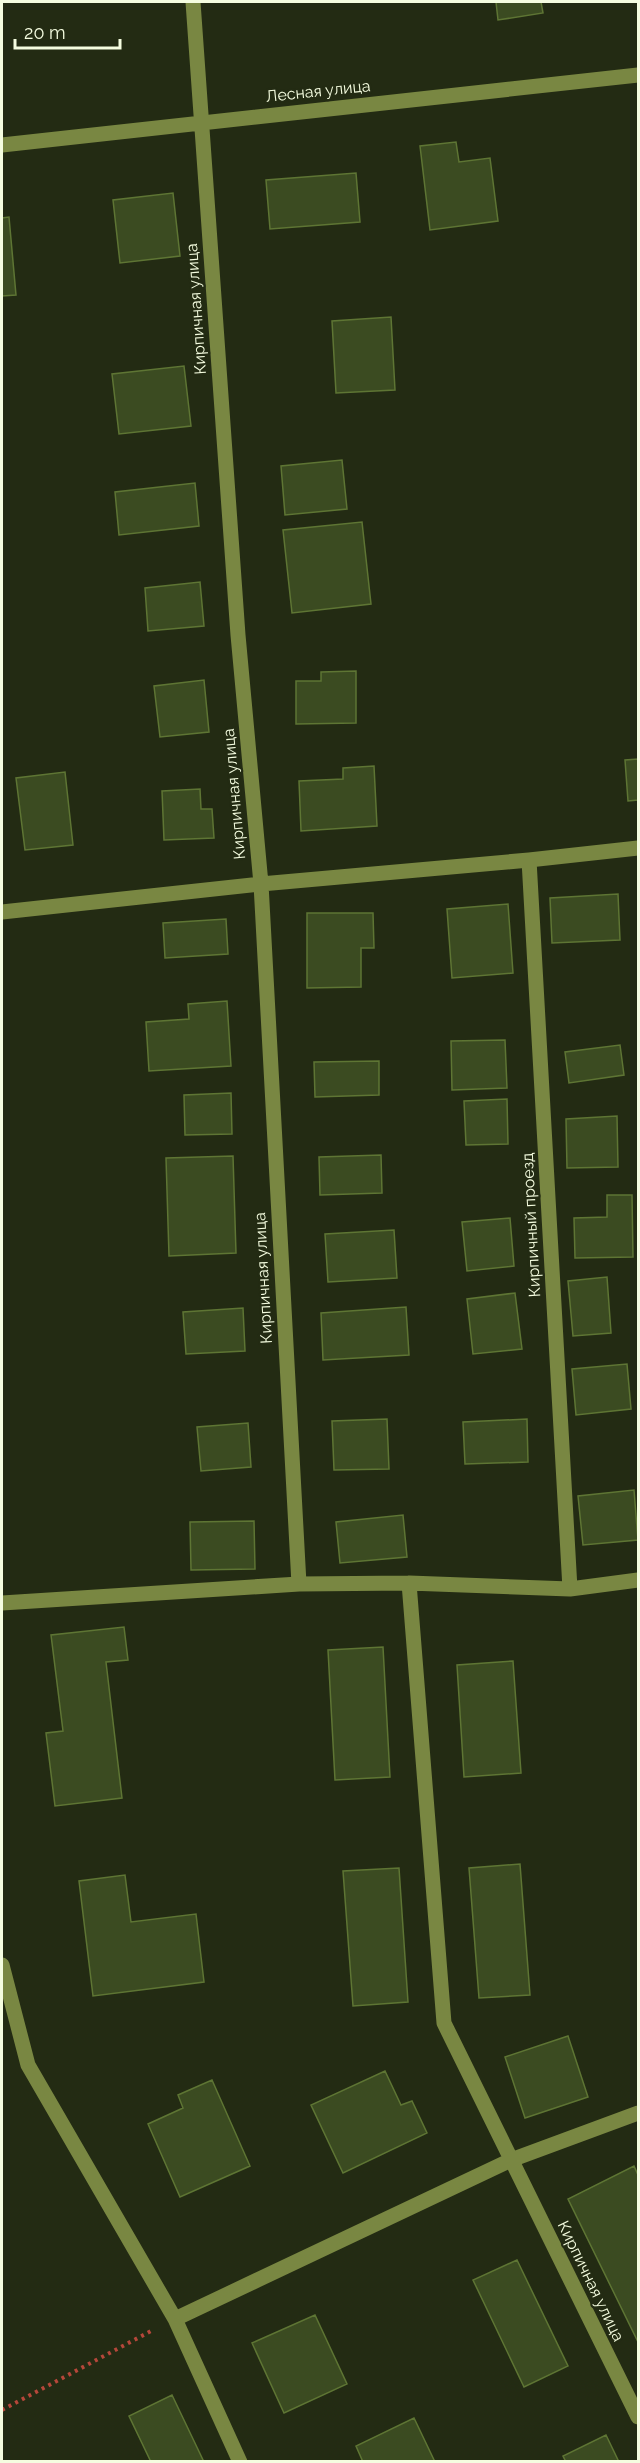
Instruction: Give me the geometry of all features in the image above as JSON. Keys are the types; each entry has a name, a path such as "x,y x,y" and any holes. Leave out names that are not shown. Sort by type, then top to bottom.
{"street":[{"name":"Кирпичная улица","path":"193,2 238,635 261,884 299,1584"},
{"name":"Лесная улица","path":"2,145 639,75"},
{"path":"2,912 261,884 639,848"},
{"name":"Кирпичный проезд","path":"529,860 570,1589"},
{"path":"2,1603 299,1584 409,1583 570,1589 639,1580"},
{"name":"Кирпичная улица","path":"409,1583 444,2023 639,2417"},
{"path":"2,1965 28,2065 175,2319 240,2462"},
{"path":"175,2319 511,2160 639,2113"}],"path":[{"path":"2,2410 175,2319"}],"building":[{"path":"496,2 541,2 543,13 498,20"},
{"path":"456,142 459,162 490,158 498,221 430,230 420,146"},
{"path":"356,173 360,222 270,229 266,180"},
{"path":"173,193 180,256 120,263 113,200"},
{"path":"9,217 16,295 2,296 2,218"},
{"path":"391,317 395,390 336,393 332,321"},
{"path":"184,366 191,426 119,434 112,374"},
{"path":"342,460 347,509 285,515 281,466"},
{"path":"195,483 199,526 119,535 115,492"},
{"path":"362,522 371,604 292,613 283,530"},
{"path":"200,582 204,626 148,631 145,588"},
{"path":"356,671 356,723 296,724 296,681 321,681 321,672"},
{"path":"204,680 209,732 160,737 154,686"},
{"path":"638,759 638,800 628,801 625,760"},
{"path":"374,766 377,826 301,831 299,781 343,779 343,768"},
{"path":"65,772 73,845 25,850 16,778"},
{"path":"200,789 201,809 212,809 214,838 164,840 162,791"},
{"path":"618,894 620,940 552,943 550,898"},
{"path":"508,904 513,973 452,978 447,909"},
{"path":"307,913 373,913 374,948 361,948 361,987 307,988"},
{"path":"226,919 228,954 165,958 163,923"},
{"path":"227,1001 231,1066 149,1071 146,1022 189,1019 188,1004"},
{"path":"505,1040 507,1088 452,1090 451,1041"},
{"path":"620,1045 624,1075 569,1083 565,1052"},
{"path":"379,1061 379,1095 315,1097 314,1062"},
{"path":"231,1093 232,1134 185,1135 184,1095"},
{"path":"507,1099 508,1144 466,1145 464,1101"},
{"path":"617,1116 618,1167 567,1168 566,1119"},
{"path":"381,1155 382,1193 320,1195 319,1157"},
{"path":"233,1156 236,1253 169,1256 166,1158"},
{"path":"607,1195 632,1195 633,1257 575,1258 574,1218 607,1217"},
{"path":"510,1218 514,1266 467,1271 462,1222"},
{"path":"394,1230 397,1278 328,1282 325,1234"},
{"path":"607,1277 611,1333 573,1336 568,1281"},
{"path":"515,1293 522,1349 473,1354 467,1299"},
{"path":"406,1307 409,1355 323,1360 321,1313"},
{"path":"243,1308 245,1351 186,1354 183,1312"},
{"path":"627,1364 631,1409 576,1415 572,1369"},
{"path":"387,1419 389,1469 334,1470 332,1421"},
{"path":"527,1419 528,1462 465,1464 463,1422"},
{"path":"248,1423 251,1467 201,1471 197,1427"},
{"path":"634,1490 638,1540 583,1545 578,1496"},
{"path":"403,1515 407,1557 340,1563 336,1522"},
{"path":"254,1521 255,1569 191,1570 190,1522"},
{"path":"124,1627 128,1660 106,1662 122,1798 55,1806 46,1733 63,1731 51,1635"},
{"path":"383,1647 390,1777 335,1780 328,1650"},
{"path":"513,1661 521,1773 464,1777 457,1665"},
{"path":"520,1864 530,1995 479,1998 469,1868"},
{"path":"399,1868 408,2002 353,2006 343,1871"},
{"path":"125,1875 131,1922 196,1914 204,1982 93,1996 79,1881"},
{"path":"568,2036 588,2097 525,2118 505,2057"},
{"path":"385,2071 401,2105 412,2101 427,2133 343,2173 311,2105"},
{"path":"212,2080 250,2166 180,2197 148,2124 183,2108 178,2095"},
{"path":"634,2166 638,2175 638,2342 568,2199"},
{"path":"517,2260 568,2366 524,2387 473,2280"},
{"path":"315,2315 347,2384 284,2413 252,2343"},
{"path":"172,2395 204,2462 151,2462 129,2416"},
{"path":"414,2418 435,2462 363,2462 356,2446"},
{"path":"606,2435 619,2462 566,2462 563,2456"}]}
